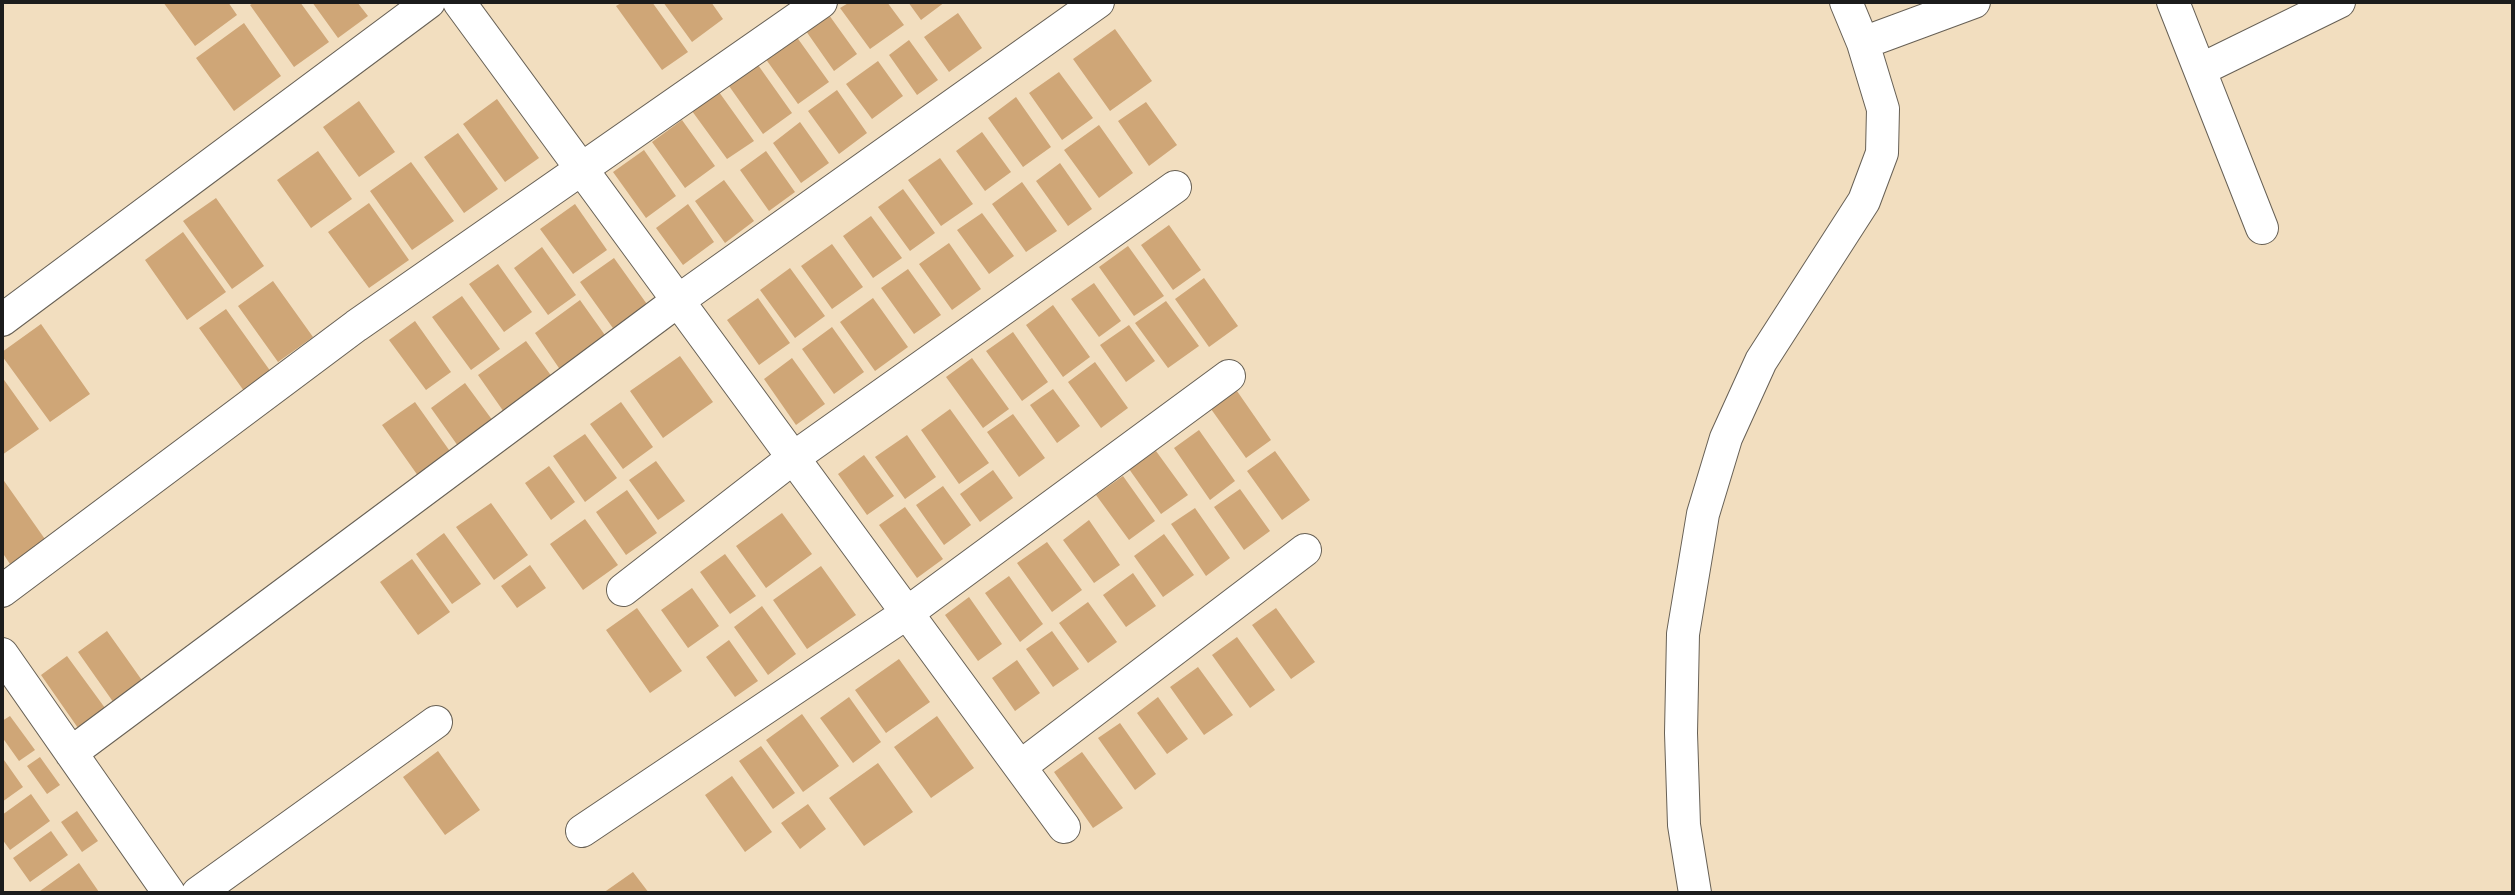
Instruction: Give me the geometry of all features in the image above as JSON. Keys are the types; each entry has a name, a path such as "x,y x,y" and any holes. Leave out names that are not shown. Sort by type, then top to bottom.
{"street":[{"path":"2,320 429,2"},
{"path":"459,2 1064,827"},
{"path":"2,591 356,326 821,2"},
{"path":"71,753 679,300 1098,2"},
{"path":"1695,893 1684,825 1681,733 1683,634 1703,514 1726,438 1761,361 1864,201 1882,153 1883,110 1863,43 1846,2"},
{"path":"1863,43 1973,2"},
{"path":"2173,2 2262,228"},
{"path":"2200,70 2339,2"},
{"path":"624,590 793,458 1175,187"},
{"path":"582,831 907,613 1228,376"},
{"path":"1021,766 1305,550"},
{"path":"2,654 169,893"},
{"path":"198,893 436,722"}],"building":[{"path":"163,2 228,2 237,15 195,46"},
{"path":"255,2 300,2 329,42 294,67 250,5"},
{"path":"312,2 357,2 368,16 338,38"},
{"path":"623,2 652,2 688,52 662,70 616,6"},
{"path":"663,2 711,2 723,19 692,42"},
{"path":"850,2 887,2 904,25 870,49 840,8"},
{"path":"908,2 945,2 921,20"},
{"path":"958,13 982,48 949,72 924,37"},
{"path":"829,15 857,54 834,71 806,31"},
{"path":"244,23 281,76 234,111 196,58"},
{"path":"1115,29 1152,81 1110,111 1073,59"},
{"path":"796,36 829,82 798,104 765,58"},
{"path":"909,40 938,80 917,95 889,55"},
{"path":"878,61 903,96 872,119 846,84"},
{"path":"758,65 792,113 763,134 729,86"},
{"path":"1059,72 1093,118 1062,140 1029,93"},
{"path":"837,90 867,133 839,154 808,111"},
{"path":"719,92 754,141 727,159 692,111"},
{"path":"1016,97 1051,147 1023,167 988,118"},
{"path":"497,99 539,158 505,182 463,124"},
{"path":"359,101 395,152 359,177 323,127"},
{"path":"1146,102 1177,145 1149,166 1118,121"},
{"path":"682,120 715,166 685,188 652,142"},
{"path":"800,122 829,163 801,183 773,143"},
{"path":"1099,125 1133,173 1099,198 1064,150"},
{"path":"982,132 1011,172 985,191 956,151"},
{"path":"458,133 498,189 464,213 424,157"},
{"path":"644,150 676,196 646,218 613,172"},
{"path":"318,151 352,199 311,228 277,180"},
{"path":"766,151 795,192 769,211 740,170"},
{"path":"940,158 973,204 941,226 908,180"},
{"path":"411,162 454,221 412,250 370,191"},
{"path":"1060,163 1092,209 1068,226 1036,181"},
{"path":"724,180 754,221 725,243 695,201"},
{"path":"1022,182 1057,231 1026,252 992,204"},
{"path":"903,189 935,233 910,251 878,207"},
{"path":"216,198 264,266 232,289 183,221"},
{"path":"369,203 409,260 369,288 328,232"},
{"path":"575,204 607,250 573,274 540,229"},
{"path":"688,204 714,242 683,265 656,228"},
{"path":"982,213 1014,256 989,274 957,230"},
{"path":"871,216 902,258 873,278 843,236"},
{"path":"1169,225 1201,270 1173,290 1141,245"},
{"path":"183,232 226,292 187,320 145,260"},
{"path":"949,243 981,289 952,310 919,264"},
{"path":"832,244 863,287 832,309 801,266"},
{"path":"1128,246 1164,296 1134,316 1099,267"},
{"path":"542,247 576,295 548,315 514,268"},
{"path":"614,258 649,307 615,331 580,282"},
{"path":"498,264 532,312 504,332 469,284"},
{"path":"790,268 825,316 795,338 760,290"},
{"path":"908,269 941,315 914,334 881,288"},
{"path":"1204,278 1238,326 1209,347 1175,299"},
{"path":"273,281 313,337 278,362 238,306"},
{"path":"1094,283 1121,321 1099,337 1071,299"},
{"path":"462,296 500,349 471,370 432,317"},
{"path":"758,298 790,343 759,365 727,320"},
{"path":"873,298 908,347 875,371 840,322"},
{"path":"580,300 607,338 561,371 535,333"},
{"path":"1166,301 1199,346 1168,368 1135,323"},
{"path":"1053,305 1090,357 1063,377 1026,325"},
{"path":"226,309 271,372 244,391 199,328"},
{"path":"415,321 451,372 426,390 389,340"},
{"path":"41,324 90,394 50,422 2,356 2,352"},
{"path":"1129,325 1155,361 1126,382 1100,345"},
{"path":"832,327 864,372 834,394 802,349"},
{"path":"1013,332 1048,382 1022,401 986,351"},
{"path":"526,341 555,381 506,415 478,375"},
{"path":"680,356 713,402 663,438 630,391"},
{"path":"792,358 825,404 796,425 764,379"},
{"path":"972,358 1009,409 983,428 946,377"},
{"path":"1095,362 1128,408 1101,428 1068,382"},
{"path":"2,377 39,429 2,455"},
{"path":"465,383 493,421 458,446 431,408"},
{"path":"1053,389 1080,426 1057,443 1030,405"},
{"path":"1237,391 1271,440 1246,458 1211,409"},
{"path":"415,402 454,457 421,480 382,425"},
{"path":"621,402 653,447 623,469 590,424"},
{"path":"950,409 989,463 959,484 921,430"},
{"path":"1013,414 1045,458 1019,477 987,432"},
{"path":"1199,430 1235,481 1210,500 1174,448"},
{"path":"585,434 617,478 585,502 553,456"},
{"path":"907,435 936,477 905,499 875,457"},
{"path":"1156,451 1188,495 1161,514 1129,469"},
{"path":"1275,451 1310,500 1282,520 1247,471"},
{"path":"864,455 894,496 867,515 838,474"},
{"path":"656,461 685,501 658,520 629,480"},
{"path":"549,466 575,502 551,520 525,483"},
{"path":"993,470 1013,498 980,522 960,494"},
{"path":"1123,476 1155,521 1129,540 1096,495"},
{"path":"2,478 47,542 12,567 2,552"},
{"path":"943,486 971,525 944,545 916,505"},
{"path":"1240,489 1270,531 1244,550 1214,507"},
{"path":"627,490 657,533 626,555 596,512"},
{"path":"491,503 528,555 494,580 456,527"},
{"path":"905,507 943,559 917,578 879,525"},
{"path":"1195,508 1230,558 1206,576 1171,524"},
{"path":"782,513 812,554 766,588 736,546"},
{"path":"585,519 618,565 583,590 550,544"},
{"path":"1089,520 1120,565 1094,583 1063,540"},
{"path":"444,533 481,584 452,604 416,554"},
{"path":"1164,534 1194,575 1163,597 1134,556"},
{"path":"1047,542 1082,590 1052,612 1017,563"},
{"path":"725,554 756,596 730,614 700,572"},
{"path":"412,559 450,612 418,635 380,582"},
{"path":"530,565 546,588 517,608 501,586"},
{"path":"821,566 856,615 807,649 773,600"},
{"path":"1133,573 1156,606 1126,627 1103,595"},
{"path":"1009,576 1043,624 1020,642 985,593"},
{"path":"692,588 719,626 688,648 661,610"},
{"path":"969,597 1002,644 978,661 945,615"},
{"path":"1088,602 1117,642 1088,663 1059,623"},
{"path":"762,606 796,654 768,675 734,627"},
{"path":"637,608 682,671 650,693 606,630"},
{"path":"1276,608 1315,662 1291,679 1252,625"},
{"path":"107,631 146,686 116,706 78,652"},
{"path":"1052,631 1079,669 1053,687 1026,649"},
{"path":"1237,637 1275,690 1250,708 1212,655"},
{"path":"729,640 758,681 735,697 706,657"},
{"path":"67,656 105,708 78,728 41,675"},
{"path":"899,659 930,702 886,733 855,690"},
{"path":"1017,660 1040,693 1015,711 992,678"},
{"path":"1198,667 1233,715 1204,735 1170,687"},
{"path":"849,697 881,742 853,763 820,718"},
{"path":"1158,697 1188,739 1167,754 1137,713"},
{"path":"802,714 839,766 803,792 766,740"},
{"path":"10,716 35,750 19,761 2,737 2,721"},
{"path":"937,716 974,768 931,798 894,747"},
{"path":"1120,723 1156,774 1135,790 1098,738"},
{"path":"761,746 795,793 773,809 739,761"},
{"path":"438,751 480,810 445,835 403,777"},
{"path":"1082,752 1123,808 1093,828 1054,772"},
{"path":"40,757 60,785 47,794 27,766"},
{"path":"4,760 23,787 2,802 2,761"},
{"path":"878,763 913,812 864,846 829,798"},
{"path":"732,776 772,832 745,852 705,795"},
{"path":"31,794 50,821 10,850 2,839 2,815"},
{"path":"808,804 826,829 800,849 781,823"},
{"path":"77,811 98,841 82,852 61,822"},
{"path":"51,831 68,855 30,882 13,858"},
{"path":"79,863 99,892 40,891"},
{"path":"633,872 649,893 603,893"}]}
